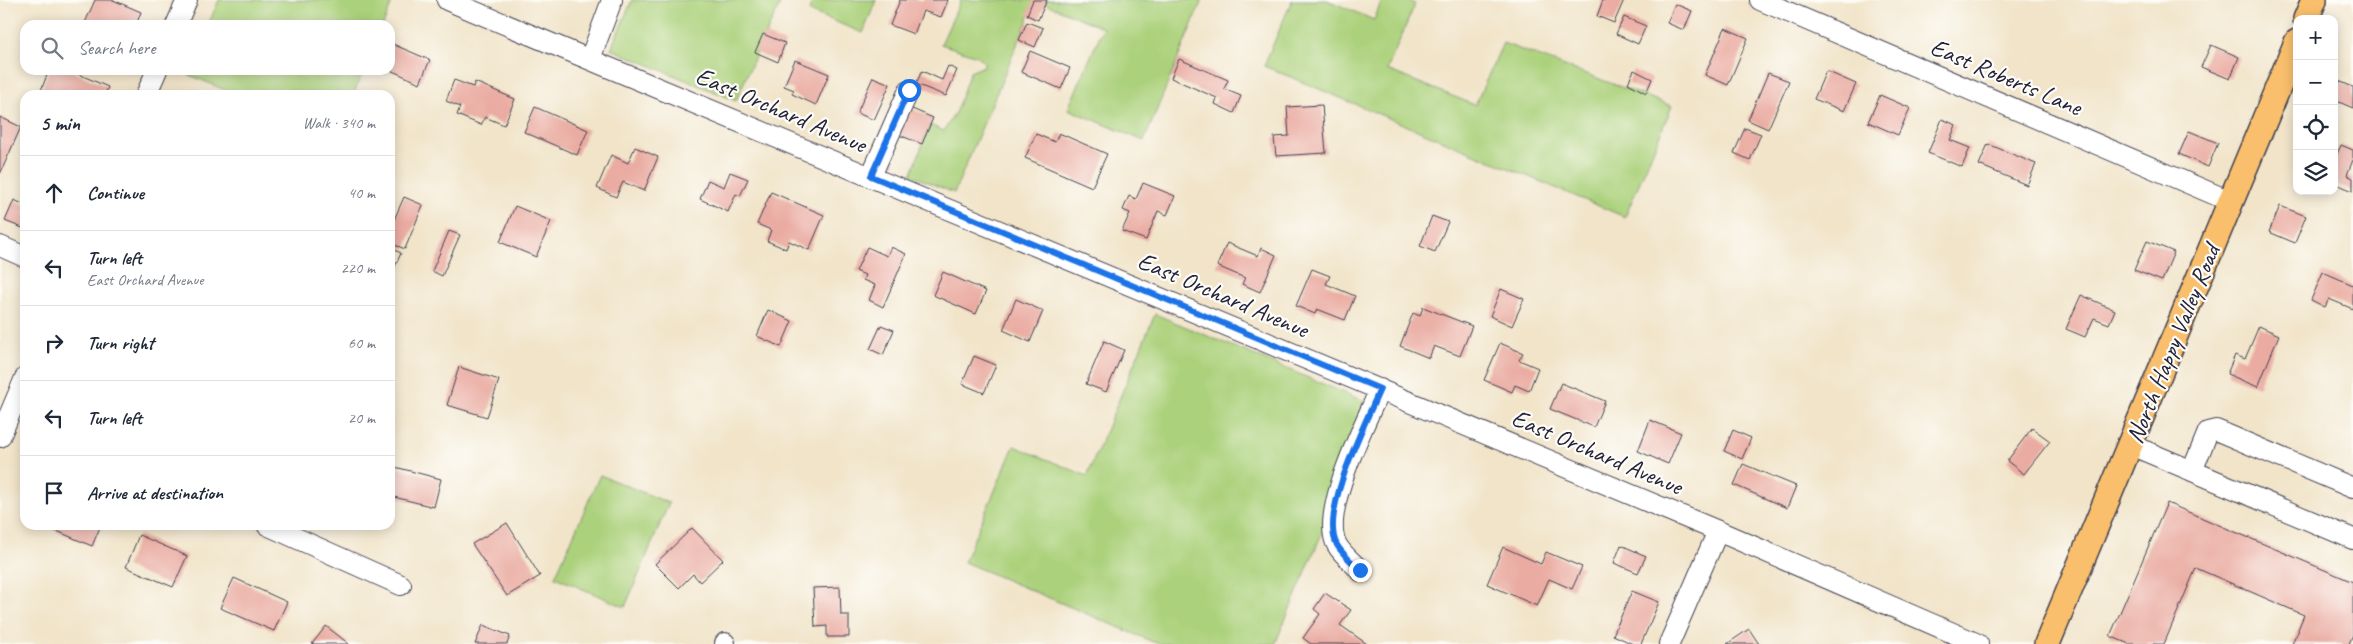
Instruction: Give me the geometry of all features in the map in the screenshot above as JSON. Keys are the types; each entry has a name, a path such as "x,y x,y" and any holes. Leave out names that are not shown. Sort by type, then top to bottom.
{"main road":[{"path":"2308,15 2314,0"},
{"name":"North Happy Valley Road","path":"2047,644 2293,52"}],"street":[{"path":"178,20 187,0"},
{"name":"East Orchard Avenue","path":"447,0 1718,531 1978,644"},
{"path":"590,59 612,0"},
{"name":"East Roberts Lane","path":"1760,0 2232,202"},
{"path":"148,90 155,75"},
{"path":"871,176 909,90"},
{"path":"0,246 20,255"},
{"path":"1360,570 1337,545 1332,519 1345,470 1380,389"},
{"path":"0,437 18,413"},
{"path":"2192,471 2208,432 2216,430 2353,488"},
{"path":"2131,445 2353,539"},
{"path":"278,530 401,585"},
{"path":"1669,644 1718,531"}],"green space":[{"path":"219,0 393,0 385,20 210,20"},
{"path":"632,0 782,0 736,101 611,49"},
{"path":"813,0 876,0 863,33 809,11"},
{"path":"961,0 1036,0 954,193 911,175 930,125 944,131 956,111 970,72 984,66 984,62 977,56 941,44"},
{"path":"1036,0 1202,0 1144,141 1068,109 1103,28"},
{"path":"1292,0 1327,0 1374,20 1382,0 1405,0 1415,4 1387,70 1475,105 1503,43 1672,106 1625,217 1264,66"},
{"path":"189,75 362,75 355,90 225,90"},
{"path":"1155,314 1376,406 1275,644 1158,644 964,562 1014,446 1087,476"},
{"path":"600,475 669,503 625,607 555,577"}],"building":[{"path":"95,0 113,0 141,12 138,20 86,20"},
{"path":"900,0 948,0 941,17 923,11 914,34 890,25"},
{"path":"1033,0 1047,0 1038,20 1027,15"},
{"path":"1603,0 1624,0 1614,23 1597,16"},
{"path":"1675,4 1692,11 1684,30 1667,23"},
{"path":"1624,17 1646,26 1638,44 1616,34"},
{"path":"1027,22 1043,28 1035,47 1019,40"},
{"path":"1725,28 1748,38 1728,85 1705,75"},
{"path":"763,34 785,43 778,62 755,52"},
{"path":"395,45 430,60 420,83 395,72"},
{"path":"2211,45 2239,57 2230,79 2201,67"},
{"path":"1030,51 1070,68 1061,89 1021,72"},
{"path":"1179,59 1228,80 1224,89 1241,96 1234,113 1215,104 1217,98 1171,78"},
{"path":"795,60 829,74 816,105 792,94 794,90 784,86"},
{"path":"948,66 957,70 946,96 916,84 922,71 942,80"},
{"path":"1634,70 1652,79 1646,93 1628,83"},
{"path":"1826,71 1856,84 1844,111 1814,99"},
{"path":"1768,73 1789,81 1768,129 1748,120"},
{"path":"47,75 80,75 108,87 107,90 41,90"},
{"path":"873,77 890,84 874,120 857,113"},
{"path":"454,80 473,87 475,82 515,99 504,125 485,117 481,125 457,115 460,107 446,101"},
{"path":"2338,81 2353,87 2353,108 2338,102"},
{"path":"1880,95 1910,108 1898,135 1868,122"},
{"path":"1322,105 1326,153 1276,156 1274,137 1289,136 1287,107"},
{"path":"535,107 588,130 577,155 524,132"},
{"path":"910,108 933,118 922,144 899,135"},
{"path":"0,117 20,127 20,129 0,174"},
{"path":"1942,119 1956,125 1950,140 1970,148 1962,167 1928,153"},
{"path":"1745,128 1761,134 1750,160 1734,153"},
{"path":"2189,131 2218,143 2208,167 2179,154"},
{"path":"1059,133 1107,154 1092,187 1025,158 1036,134 1055,142"},
{"path":"1988,144 2036,164 2027,185 1979,165"},
{"path":"2341,145 2353,150 2353,160 2347,175 2353,178 2353,191 2338,185 2338,152"},
{"path":"635,147 658,157 644,191 623,182 616,197 597,188 611,155 628,163"},
{"path":"730,172 748,179 740,196 736,194 728,212 700,199 708,180 724,187"},
{"path":"1143,183 1175,196 1167,215 1158,211 1146,240 1122,231 1130,213 1123,210 1129,196 1136,199"},
{"path":"771,192 824,215 809,250 789,241 786,249 767,241 771,230 757,224"},
{"path":"404,197 423,205 405,249 395,245 395,218"},
{"path":"14,200 20,203 20,227 5,221"},
{"path":"515,206 551,221 536,257 500,242"},
{"path":"2280,206 2306,216 2295,243 2269,232"},
{"path":"1432,216 1448,222 1435,252 1420,246"},
{"path":"449,231 460,235 442,276 432,271"},
{"path":"2147,241 2174,252 2162,281 2134,270"},
{"path":"1227,243 1258,256 1261,248 1276,255 1260,292 1242,284 1245,278 1217,266"},
{"path":"867,247 887,256 891,247 906,254 883,307 869,300 875,285 863,280 865,275 856,271"},
{"path":"395,250 401,253 395,267"},
{"path":"1312,269 1330,276 1326,284 1355,296 1345,320 1317,309 1315,314 1296,306"},
{"path":"943,272 986,291 976,314 933,295"},
{"path":"2323,272 2353,285 2353,309 2329,299 2325,307 2311,300"},
{"path":"1501,289 1524,299 1512,326 1490,316"},
{"path":"2081,295 2115,310 2109,324 2094,318 2085,337 2066,329"},
{"path":"1016,299 1043,311 1030,342 1003,330"},
{"path":"1423,307 1472,326 1460,356 1434,346 1429,358 1400,346 1413,313 1420,316"},
{"path":"768,310 792,321 781,347 757,336"},
{"path":"881,325 894,330 883,355 870,349"},
{"path":"2259,326 2279,335 2258,387 2227,374 2235,355 2245,359"},
{"path":"1104,341 1124,350 1106,392 1086,384"},
{"path":"1500,343 1523,353 1519,360 1538,368 1529,391 1515,385 1512,392 1484,380"},
{"path":"974,356 996,365 984,393 962,384"},
{"path":"459,367 499,380 487,417 447,405"},
{"path":"1561,383 1605,401 1594,427 1550,409"},
{"path":"1650,420 1681,433 1668,464 1638,451"},
{"path":"2032,428 2050,441 2024,474 2007,461"},
{"path":"1733,430 1751,438 1742,459 1724,451"},
{"path":"1743,464 1796,486 1787,508 1734,485"},
{"path":"395,467 441,479 434,507 395,497"},
{"path":"2167,503 2353,582 2353,634 2349,644 2292,644 2304,615 2196,568 2164,644 2129,644 2110,636"},
{"path":"507,523 540,576 507,596 472,544"},
{"path":"692,528 723,560 700,582 693,574 679,588 655,564"},
{"path":"54,530 99,530 92,546"},
{"path":"139,535 187,556 173,587 126,567"},
{"path":"1621,545 1646,556 1638,573 1614,563"},
{"path":"1503,547 1541,564 1546,552 1582,567 1572,589 1549,579 1537,606 1487,584"},
{"path":"234,578 287,602 274,631 220,608"},
{"path":"840,587 841,615 849,615 849,637 827,637 827,626 815,627 813,588"},
{"path":"1632,591 1659,602 1641,644 1633,644 1613,635"},
{"path":"1325,593 1351,610 1340,625 1367,644 1311,644 1303,638 1320,614 1314,609"},
{"path":"483,625 510,636 507,644 475,644"},
{"path":"326,626 349,644 312,644"},
{"path":"1749,629 1759,644 1727,644"}],"route":[{"path":"909,90 871,176 1380,389 1345,470 1332,519 1337,545 1360,570"}]}
